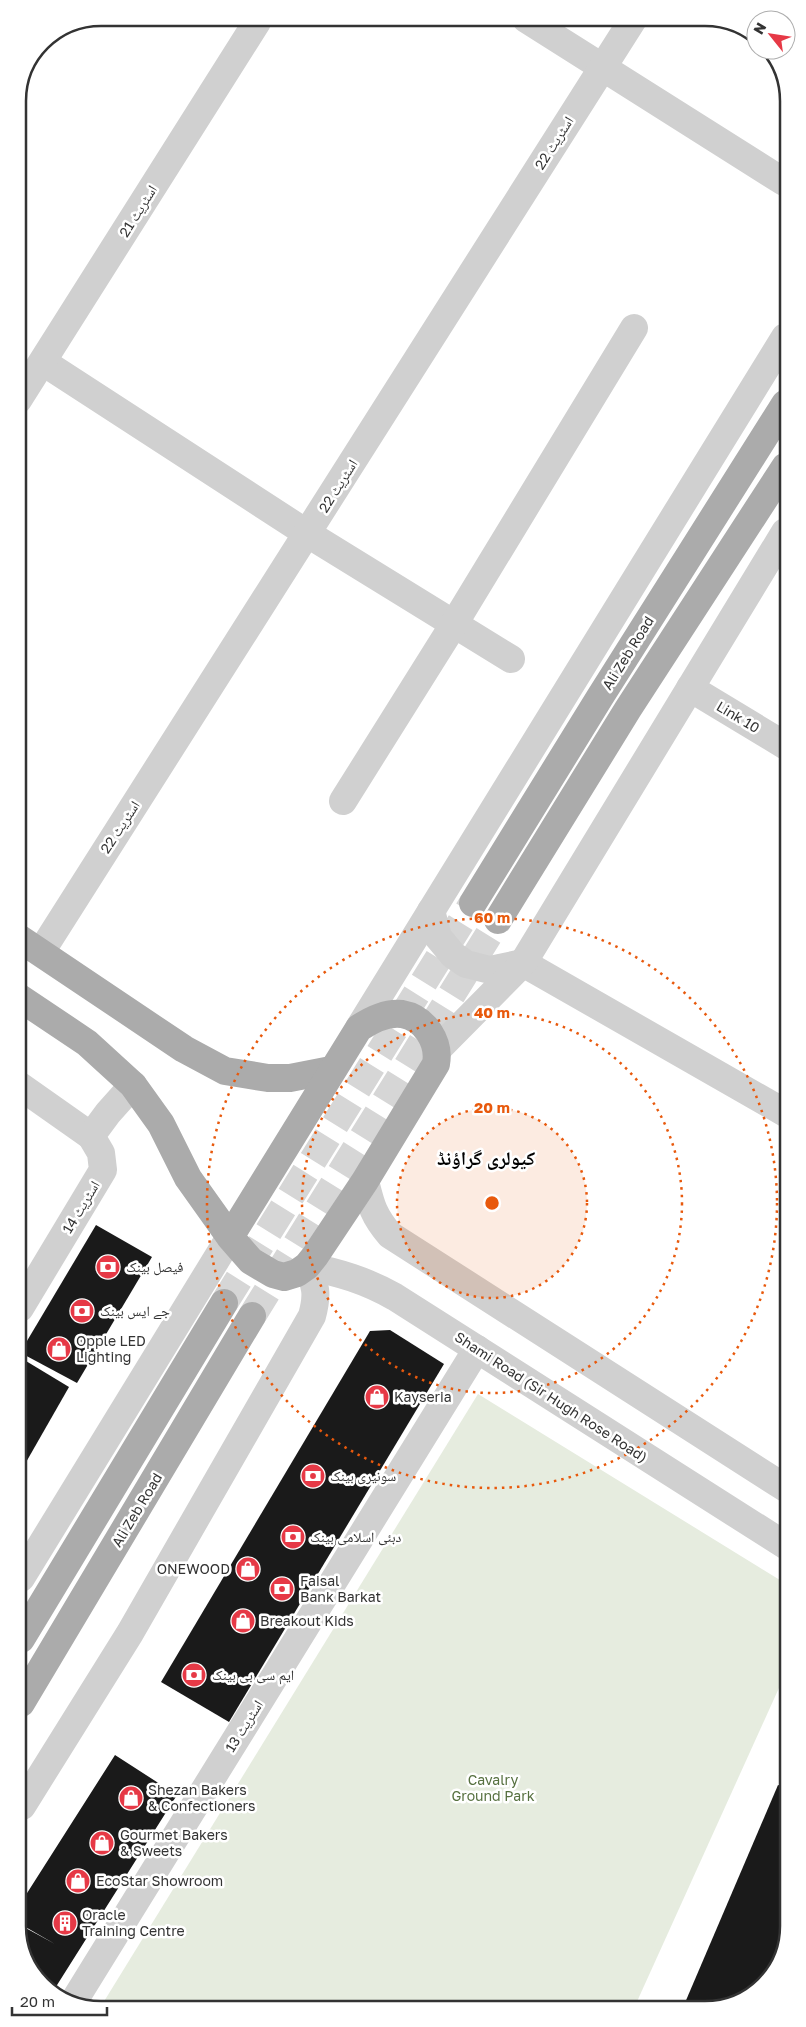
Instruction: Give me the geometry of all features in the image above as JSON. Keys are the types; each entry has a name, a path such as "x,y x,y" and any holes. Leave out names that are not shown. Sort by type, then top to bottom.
{"main road":[{"name":"Ali Zeb Road","path":"473,903 600,697 780,412"},
{"path":"498,920 628,708 780,475"},
{"path":"30,945 184,1049 225,1071 268,1078 290,1078 331,1070"},
{"path":"26,1002 87,1043 133,1085 161,1124 188,1178 230,1237 251,1261 272,1274 284,1277 297,1273 307,1266 364,1181 436,1064 437,1050 429,1031 413,1018 402,1014 379,1017 359,1028 331,1070 230,1237"},
{"path":"26,1631 224,1303"},
{"name":"Ali Zeb Road","path":"26,1695 252,1316"}],"street":[{"name":"اسٹریٹ 21","path":"26,388 254,26"},
{"path":"536,26 780,179"},
{"name":"اسٹریٹ 22","path":"30,945 308,534 629,26"},
{"path":"342,801 454,624 634,328"},
{"path":"359,1028 780,344"},
{"path":"43,362 308,534 511,659"},
{"path":"437,1050 523,963 780,540"},
{"name":"Link 10","path":"690,688 780,742"},
{"path":"431,911 438,937 453,956 466,964 490,970 523,963 780,1110"},
{"path":"26,1090 91,1136 133,1085"},
{"name":"اسٹریٹ 14","path":"26,1298 103,1170 102,1153 91,1136"},
{"path":"364,1181 370,1205 376,1219 390,1235 780,1475"},
{"path":"26,1570 230,1237"},
{"path":"26,1800 130,1633 312,1316 316,1300 315,1285 307,1266"},
{"name":"Shami Road (Sir Hugh Rose Road)","path":"307,1266 342,1273 377,1287 780,1542"},
{"name":"اسٹریٹ 13","path":"77,1996 477,1350"}],"green space":[{"name":"Cavalry Ground Park","path":"478,1394 780,1580 780,1686 637,2001 104,2001"}],"building":[{"path":"96,1225 152,1257 77,1383 26,1356 26,1343"},
{"path":"390,1330 444,1364 229,1722 161,1682 370,1331"},
{"path":"26,1361 69,1387 26,1462"},
{"path":"115,1755 177,1795 57,1986 48,1979 30,1950 26,1928 55,1944 26,1927 26,1895"},
{"path":"778,1785 780,1786 780,1925 776,1950 758,1979 738,1993 719,1999 686,2001"}],"tunnel":[{"path":"224,1303 473,903"},
{"path":"252,1316 498,920"}],"place":[{"name":"فیصل بینک","path":"108,1267"},
{"name":"جے ایس بینک","path":"82,1311"},
{"name":"Opple LED Lighting","path":"59,1349"},
{"name":"Kayseria","path":"377,1397"},
{"name":"سونیری بینک","path":"313,1476"},
{"name":"دبئی اسلامی بینک","path":"293,1537"},
{"name":"ONEWOOD","path":"248,1569"},
{"name":"Faisal Bank Barkat","path":"282,1589"},
{"name":"Breakout Kids","path":"243,1621"},
{"name":"ایم سی بی بینک","path":"194,1675"},
{"name":"Shezan Bakers & Confectioners","path":"131,1798"},
{"name":"Gourmet Bakers & Sweets","path":"102,1843"},
{"name":"EcoStar Showroom","path":"78,1881"},
{"name":"Oracle Training Centre","path":"65,1923"}],"district":[{"name":"کیولری گراؤنڈ","path":"486,1158"}]}
